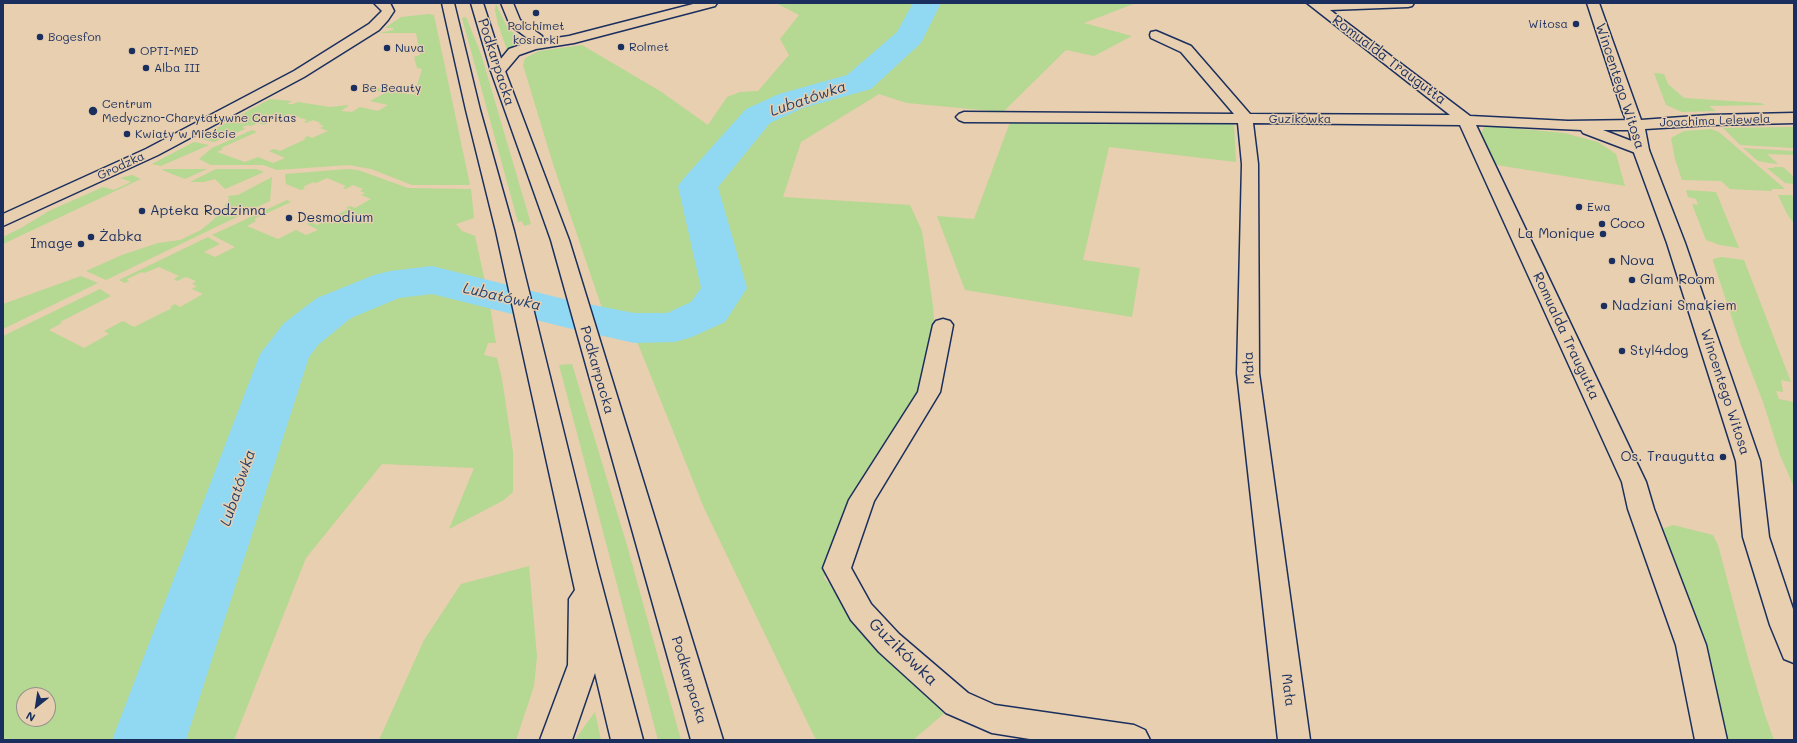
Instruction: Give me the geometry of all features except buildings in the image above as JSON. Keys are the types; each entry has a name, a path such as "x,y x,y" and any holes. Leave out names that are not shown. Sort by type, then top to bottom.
{"street":[{"name":"Grodzka","path":"3,221 152,152 300,74 379,22 388,11 386,6 380,3"},
{"name":"Podkarpacka","path":"448,3 472,110 505,231 534,350 583,567 627,740"},
{"name":"Podkarpacka","path":"477,3 498,71 560,240 707,740"},
{"name":"Podkarpacka","path":"507,3 514,22 537,39 534,45"},
{"path":"498,71 514,52 534,45 569,40 711,3"},
{"path":"1316,5 1408,3"},
{"name":"Wincentego Witosa","path":"1594,3 1629,110 1636,125 1641,150 1676,243 1748,461 1756,536 1784,625 1794,650"},
{"name":"Romualda Traugutta","path":"1316,5 1466,120 1634,482 1641,509 1691,645 1711,740"},
{"path":"1156,35 1186,49 1245,118"},
{"name":"Guzikówka","path":"964,117 1466,120 1568,126 1636,125"},
{"name":"Mała","path":"1245,118 1250,164 1248,373 1294,740"},
{"name":"Joachima Lelewela","path":"1636,125 1710,120 1794,118"},
{"path":"1568,126 1604,135 1641,150"},
{"name":"Guzikówka","path":"943,325 929,392 862,500 837,568 861,612 889,643 957,703 992,719 1134,740"},
{"path":"556,740 583,665 583,567"}],"green space":[{"path":"776,3 1136,3 1084,23 1132,36 1094,56 1066,50 1003,112 907,103 879,94 801,142 783,197 910,205 922,231 933,306 935,335 923,389 849,508 824,578 947,711 913,740 816,740 704,508 636,339 602,308 553,164 523,65 525,58 539,51 582,45 660,91 708,125 727,97 740,92 758,91 789,55 780,39 799,15"},
{"path":"496,4 508,29 524,40 523,42 507,50 498,24 495,10"},
{"path":"429,14 434,15 470,185 412,185 371,169 349,165 277,170 263,165 211,165 199,159 212,148 252,130 257,132 221,148 223,149 217,152 245,162 258,157 273,163 285,158 269,151 274,149 280,151 306,139 304,138 308,136 312,138 328,131 320,128 324,126 319,124 321,123 313,120 306,123 304,122 307,120 289,114 280,118 278,117 264,125 259,123 242,127 245,129 214,142 198,138 270,99 292,101 287,104 298,102 330,107 349,105 341,111 352,112 360,107 378,111 388,105 370,101 385,93 365,88 368,86 414,95 422,69 417,68 414,57 420,55 416,33 379,33 393,30 393,28 385,28 401,17"},
{"path":"466,17 481,54 531,224 524,226 522,221 518,222 462,18"},
{"path":"1654,73 1664,74 1668,84 1684,98 1761,103 1765,105 1709,106 1716,111 1682,112 1666,105"},
{"path":"1010,122 1234,124 1236,162 1109,147 1083,260 1140,268 1132,317 965,290 937,216 974,219"},
{"path":"1490,126 1564,133 1598,142 1616,154 1625,186 1491,164 1477,134 1481,134 1484,127"},
{"path":"1794,127 1794,148 1740,145 1723,128"},
{"path":"1711,129 1719,132 1785,189 1772,189 1772,191 1730,189 1721,181 1682,180 1675,159 1671,138 1684,131"},
{"path":"194,142 209,145 161,166 152,164"},
{"path":"1743,148 1794,151 1794,155 1767,154 1778,164 1769,163 1758,161"},
{"path":"1773,167 1783,167 1794,177 1794,184 1785,183 1767,168 1774,168"},
{"path":"207,169 185,179 162,170"},
{"path":"216,169 256,169 264,172 225,189 215,179 204,182 190,182"},
{"path":"347,169 358,170 408,188 471,189 474,218 456,224 462,231 475,236 489,300 496,343 488,343 484,355 497,358 502,379 513,452 513,492 504,500 449,529 474,468 382,464 306,558 234,740 3,740 3,336 100,289 111,296 60,322 62,323 49,330 84,348 109,334 104,331 123,321 134,327 172,308 170,307 175,304 180,307 203,294 192,289 197,286 192,284 196,281 186,277 177,281 174,279 179,276 159,267 144,273 142,272 127,279 129,281 125,283 119,280 208,237 220,244 204,252 215,257 235,247 212,235 287,200 291,202 254,219 256,221 247,226 278,239 296,230 306,235 318,230 307,224 311,222 317,225 348,209 346,208 350,206 355,208 371,199 361,195 365,193 360,191 363,189 353,185 346,189 343,188 346,186 327,178 316,183 313,182 303,187 305,188 301,190 286,184 285,174"},
{"path":"132,175 141,179 3,244 3,237 49,211 103,187 114,190 131,182 120,178"},
{"path":"272,177 270,201 106,280 86,271 122,255 158,243 180,240 201,230 221,212 229,199 228,196 238,195"},
{"path":"1686,190 1716,192 1739,248 1720,245 1706,240 1692,204 1698,205 1696,199 1688,197"},
{"path":"1778,195 1791,195 1794,198 1794,224 1786,212"},
{"path":"1721,257 1744,260 1791,382 1781,380 1783,392 1776,391 1779,399 1794,402 1794,487 1780,455 1763,402 1741,345 1713,261 1713,259"},
{"path":"81,276 98,283 3,329 3,304"},
{"path":"572,364 626,542 681,740 658,740 559,365"},
{"path":"1673,525 1713,535 1718,545 1748,658 1774,740 1725,740 1659,536 1662,529"},
{"path":"529,566 537,657 534,686 516,740 379,740 424,640 461,584"},
{"path":"595,712 601,740 575,740 584,727"}],"waterway":[{"name":"Lubatówka","path":"149,740 285,354 301,334 334,308 390,285 432,280 568,314 634,328 675,327 708,312 724,288 698,186 758,116 791,101 859,82 910,37 927,3"}],"place":[{"name":"Polchimet kosiarki","path":"536,13"},
{"name":"Witosa","path":"1576,24"},
{"name":"Bogesfon","path":"40,37"},
{"name":"Rolmet","path":"621,47"},
{"name":"Nuva","path":"387,48"},
{"name":"OPTI-MED","path":"132,51"},
{"name":"Alba III","path":"146,68"},
{"name":"Be Beauty","path":"354,88"},
{"name":"Centrum Medyczno-Charytatywne Caritas","path":"93,111"},
{"name":"Kwiaty w Mieście","path":"127,134"},
{"name":"Ewa","path":"1579,207"},
{"name":"Apteka Rodzinna","path":"142,211"},
{"name":"Desmodium","path":"289,218"},
{"name":"Coco","path":"1602,224"},
{"name":"La Monique","path":"1603,234"},
{"name":"Żabka","path":"91,237"},
{"name":"Image","path":"81,244"},
{"name":"Nova","path":"1612,261"},
{"name":"Glam Room","path":"1632,280"},
{"name":"Nadziani Smakiem","path":"1604,306"},
{"name":"Styl4dog","path":"1622,351"},
{"name":"Os. Traugutta","path":"1723,457"}]}
